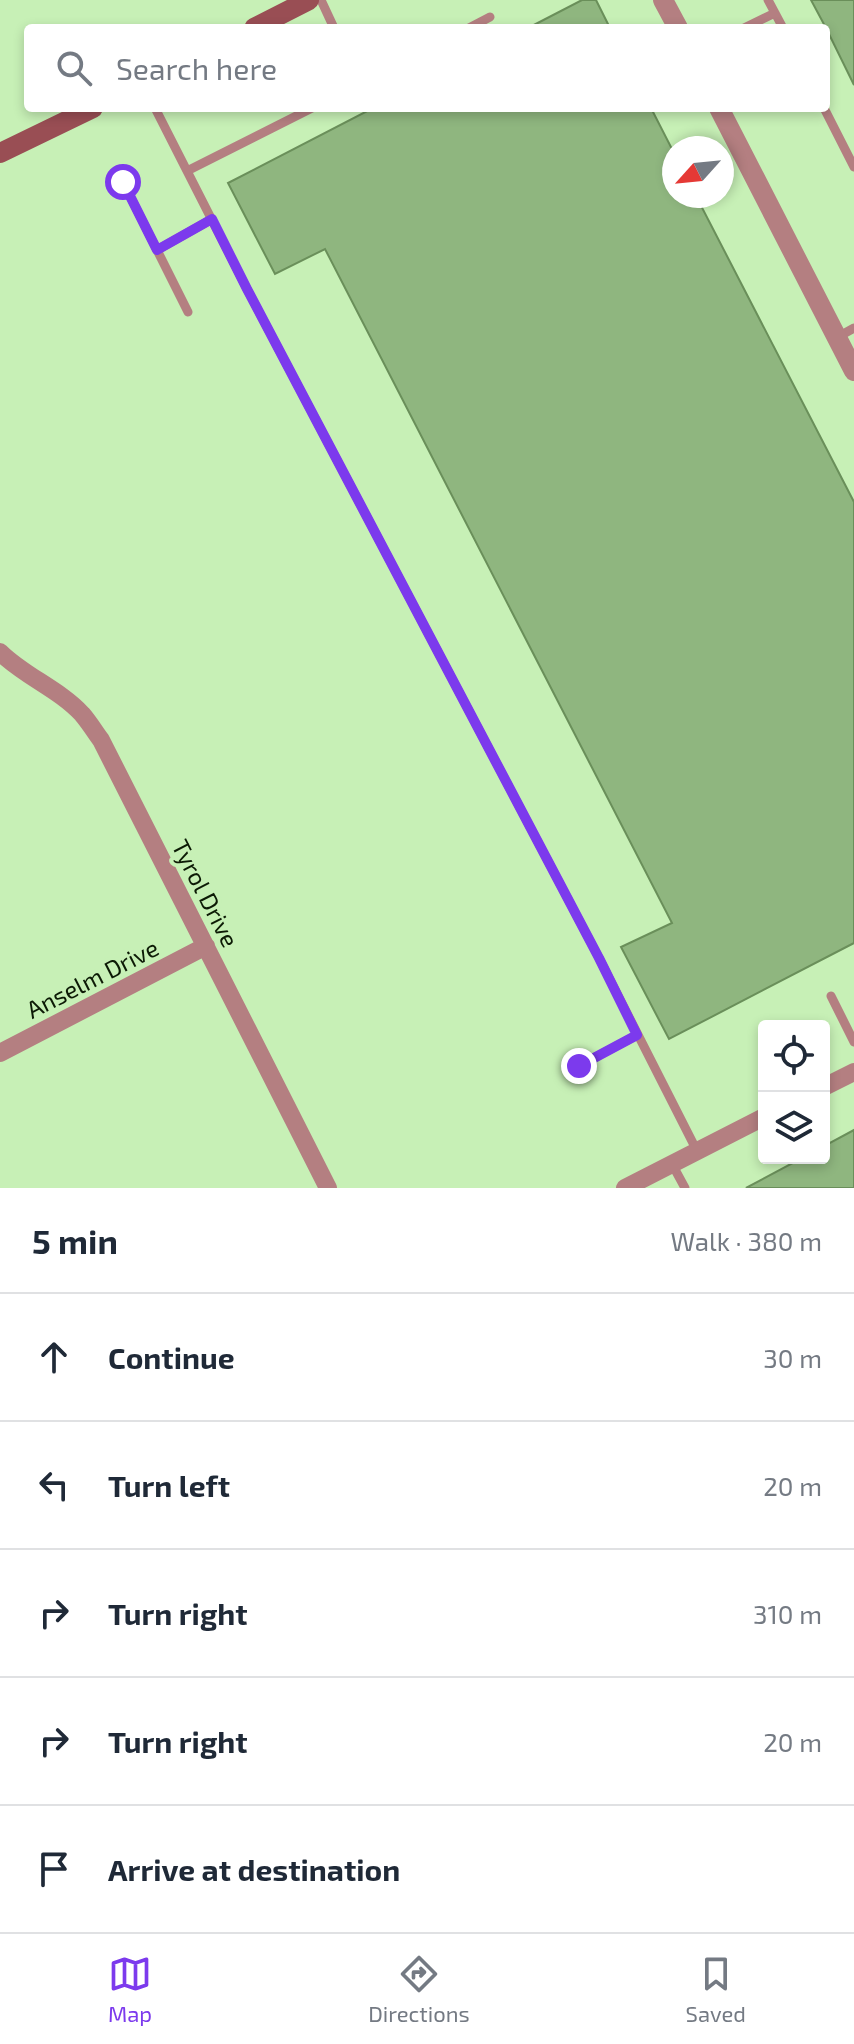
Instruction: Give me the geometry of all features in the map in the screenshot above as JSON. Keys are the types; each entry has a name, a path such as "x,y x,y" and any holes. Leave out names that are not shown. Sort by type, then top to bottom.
{"main road":[{"path":"262,24 309,0"},
{"path":"0,153 85,112"}],"street":[{"path":"663,0 676,24"},
{"path":"721,112 845,333 854,371"},
{"name":"Tyrol Drive","path":"4,662 44,684 81,713 101,740 328,1188"},
{"name":"Anselm Drive","path":"0,1053 206,946"},
{"path":"830,1084 854,1072"},
{"path":"625,1188 758,1120"}],"lane":[{"path":"321,0 332,24"},
{"path":"768,0 781,24"},
{"path":"752,24 775,13"},
{"path":"477,24 490,17"},
{"path":"157,112 697,1151"},
{"path":"187,171 304,112"},
{"path":"826,112 854,167"},
{"path":"123,182 188,312"},
{"path":"157,250 212,219"},
{"path":"831,996 854,1042"},
{"path":"579,1066 637,1035"},
{"path":"672,1164 685,1188"}],"building":[{"path":"582,0 596,0 608,24 536,24"},
{"path":"811,0 854,0 854,85 830,36 830,24 824,24"},
{"path":"365,112 653,112 665,136 662,136 662,208 702,208 854,502 854,943 669,1039 621,947 672,923 325,249 275,274 228,183"},
{"path":"854,1130 854,1188 746,1188 791,1164 830,1164 830,1143"}],"route":[{"path":"123,182 157,250 212,219 599,958 637,1035 579,1066"}]}
